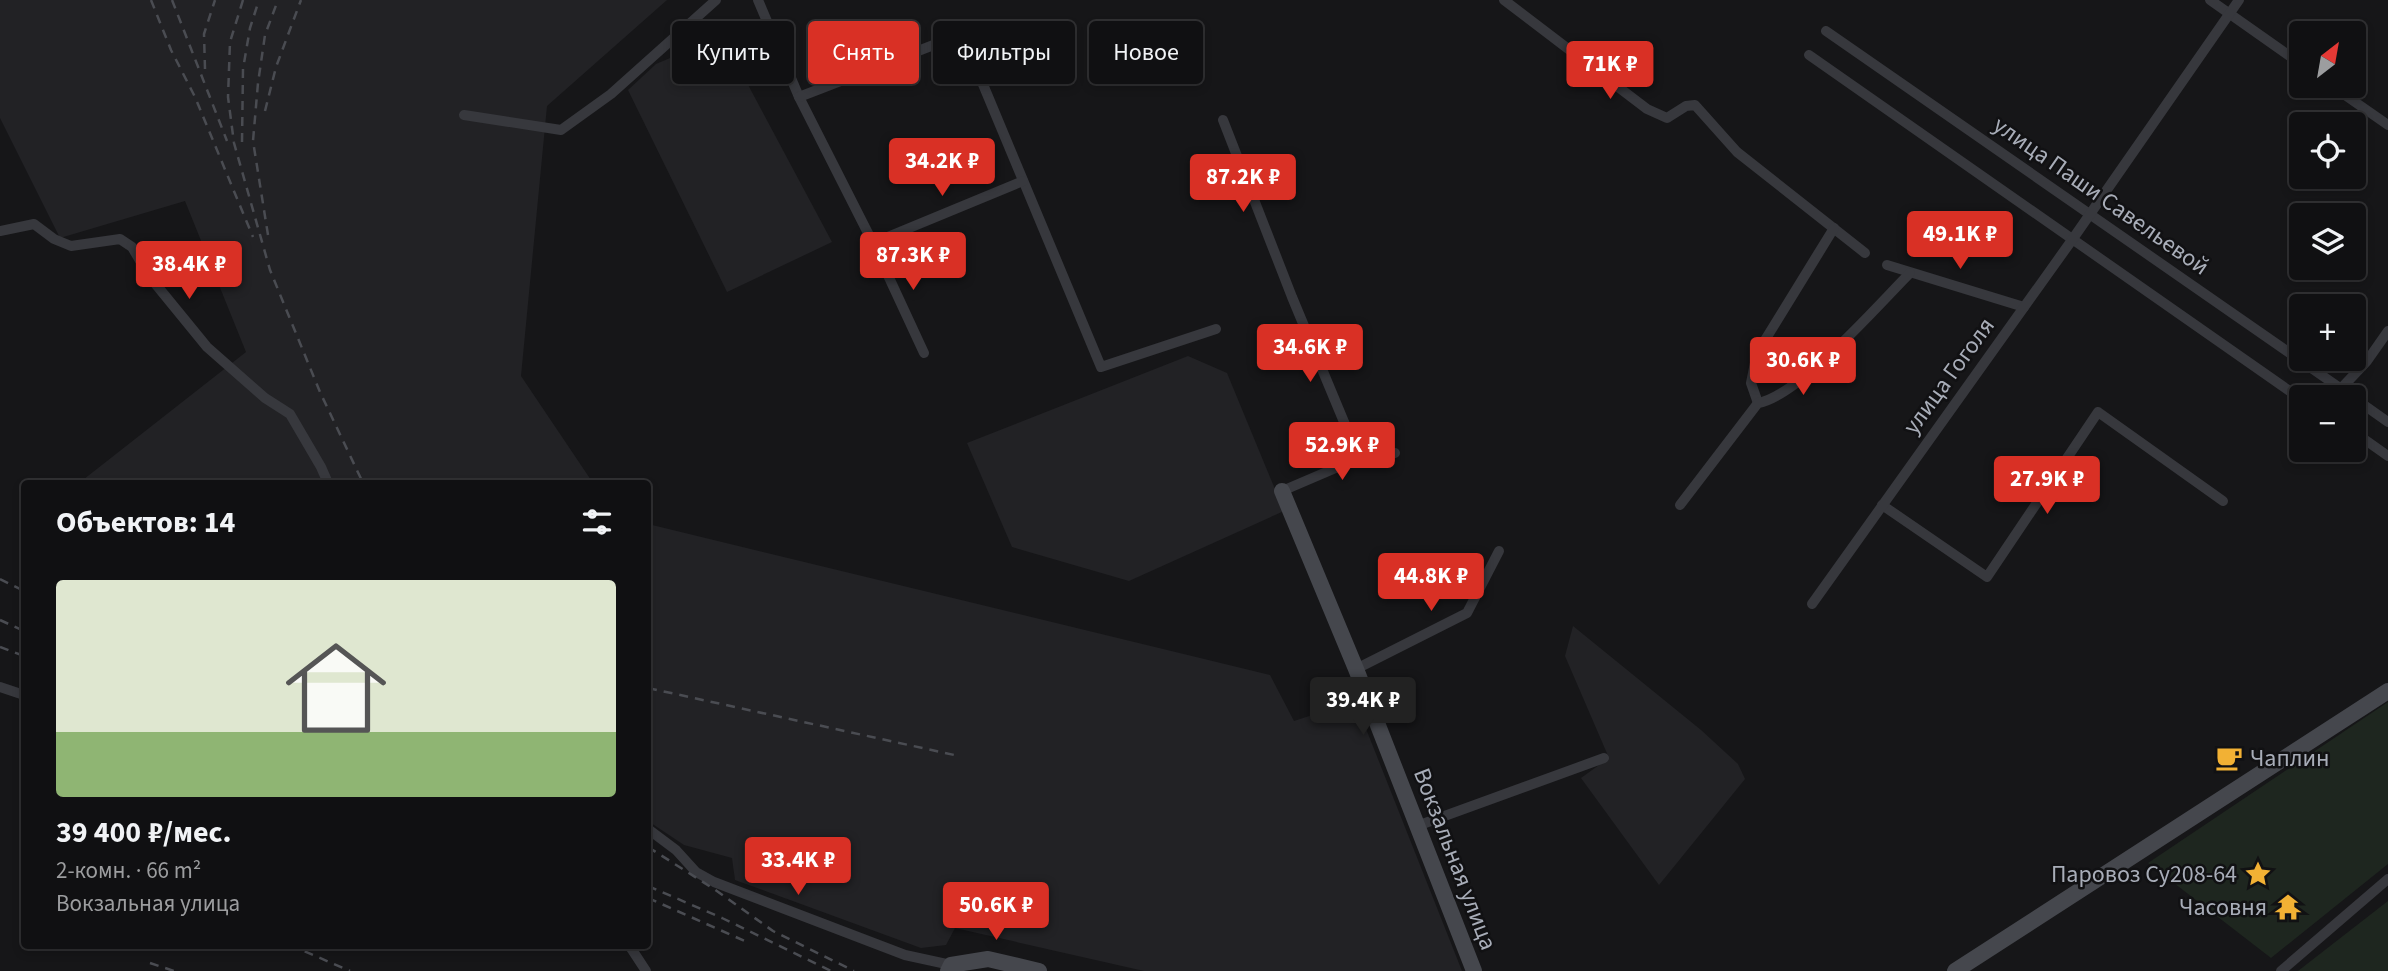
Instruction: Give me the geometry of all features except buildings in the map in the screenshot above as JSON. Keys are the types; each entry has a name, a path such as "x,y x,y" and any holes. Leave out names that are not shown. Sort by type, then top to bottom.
{"street":[{"path":"464,115 561,130 611,94 716,0"},
{"path":"758,0 799,97 873,243 924,354"},
{"path":"1504,0 1647,109 1667,118 1686,106 1695,105 1737,152 1865,253"},
{"path":"2210,0 2289,55"},
{"name":"улица Гоголя","path":"1812,604 2072,240 2239,0"},
{"name":"улица Паши Савельевой","path":"1826,31 2090,214 2326,385"},
{"path":"799,97 962,34 1101,367 1216,329"},
{"path":"1809,55 2289,391"},
{"path":"2349,98 2388,125"},
{"path":"1223,120 1292,298 1359,458"},
{"path":"873,243 1023,181"},
{"path":"0,232 34,223 54,239 71,246 120,239 132,247 149,276 207,346 265,398 290,414 327,480"},
{"path":"1758,403 1751,383 1757,353 1834,228"},
{"path":"1887,265 2024,307"},
{"path":"1680,505 1758,403 1771,401 1816,368 1910,273"},
{"path":"2344,385 2367,361 2388,331"},
{"name":"улица Паши Савельевой","path":"2366,407 2388,422"},
{"path":"1882,505 1987,577 2098,412 2222,501"},
{"path":"2366,440 2388,456"},
{"path":"1282,491 1359,458 1395,453"},
{"name":"Вокзальная улица","path":"1282,491 1356,669 1474,971"},
{"path":"1356,669 1467,613 1499,551"},
{"path":"0,687 21,694"},
{"path":"1955,971 2388,691"},
{"path":"1417,826 1604,758"},
{"path":"651,831 676,850 696,872 714,882 905,955 949,968 988,959 1039,971"},
{"path":"2281,971 2388,879"},
{"path":"632,949 646,971"}],"shaded area":[{"path":"0,0 667,0 547,106 521,376 591,480 83,480 246,352 185,201 60,238 0,118"},
{"path":"672,57 672,84 748,84 832,242 727,292 628,90 656,64"},
{"path":"1188,356 1227,373 1284,511 1129,581 1012,547 967,443"},
{"path":"651,525 1270,675 1294,721 1355,701 1462,971 1144,971 955,928 946,945 921,948 735,880 732,858 684,845 651,823"},
{"path":"1573,626 1701,730 1738,764 1745,779 1659,885 1581,778 1609,758 1565,656"},
{"path":"2388,702 2388,864 2271,958 2148,863"},
{"path":"2388,901 2388,971 2298,971"}],"railway":[{"path":"151,0 253,237"},
{"path":"172,0 227,141"},
{"path":"205,69 204,34 215,0"},
{"path":"243,0 230,42 228,97 234,143 270,270 320,392 362,480"},
{"path":"242,142 243,69 250,28 259,0"},
{"path":"268,235 253,141 265,35 278,0"},
{"path":"265,111 276,67 301,0"},
{"path":"0,579 21,590"},
{"path":"0,620 21,630"},
{"path":"0,647 21,655"},
{"path":"651,689 959,756"},
{"path":"651,849 773,931 854,971"},
{"path":"651,887 831,971"},
{"path":"651,899 747,942"},
{"path":"299,949 350,971"},
{"path":"150,963 174,971"}],"place":[{"name":"Чаплин","path":"2229,758"},
{"name":"Паровоз Су208-64","path":"2258,874"},
{"name":"Часовня","path":"2288,907"}]}
